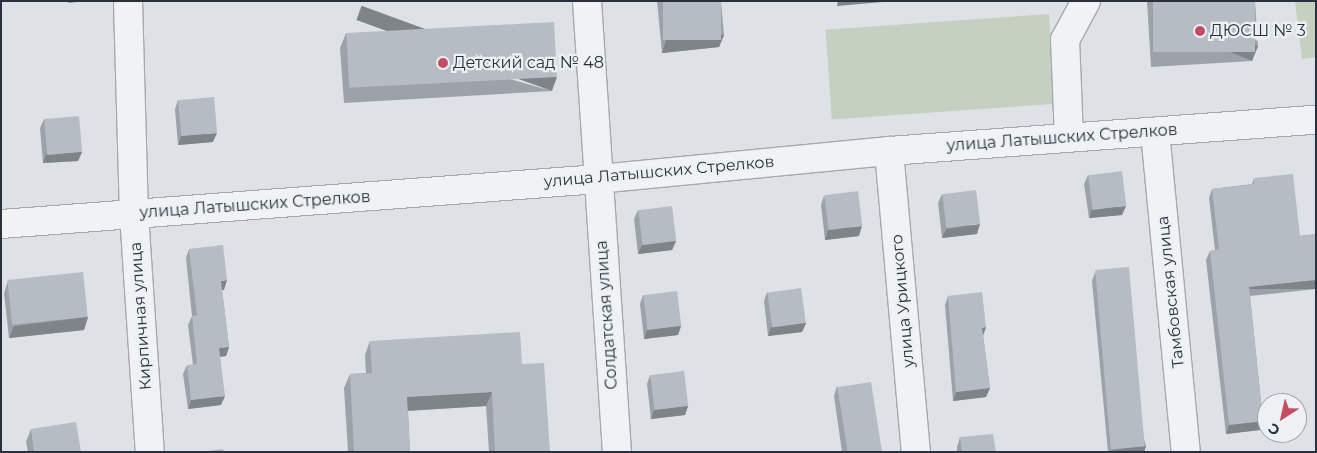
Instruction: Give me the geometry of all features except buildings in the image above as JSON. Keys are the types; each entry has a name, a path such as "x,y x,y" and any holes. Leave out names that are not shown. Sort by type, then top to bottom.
{"street":[{"name":"Кирпичная улица","path":"128,1 134,214 150,452"},
{"name":"Солдатская улица","path":"587,1 617,452"},
{"path":"1069,138 1064,40 1086,1"},
{"name":"улица Латышских Стрелков","path":"1,224 598,179 889,151 1316,120"},
{"name":"Тамбовская улица","path":"1155,132 1186,452"},
{"name":"улица Урицкого","path":"889,151 916,452"}],"green space":[{"path":"1295,1 1316,1 1316,57 1302,59"},
{"path":"1049,14 1055,104 832,119 826,30"}],"place":[{"name":"ДЮСШ № 3","path":"1200,31"},
{"name":"Детский сад № 48","path":"443,63"}]}
